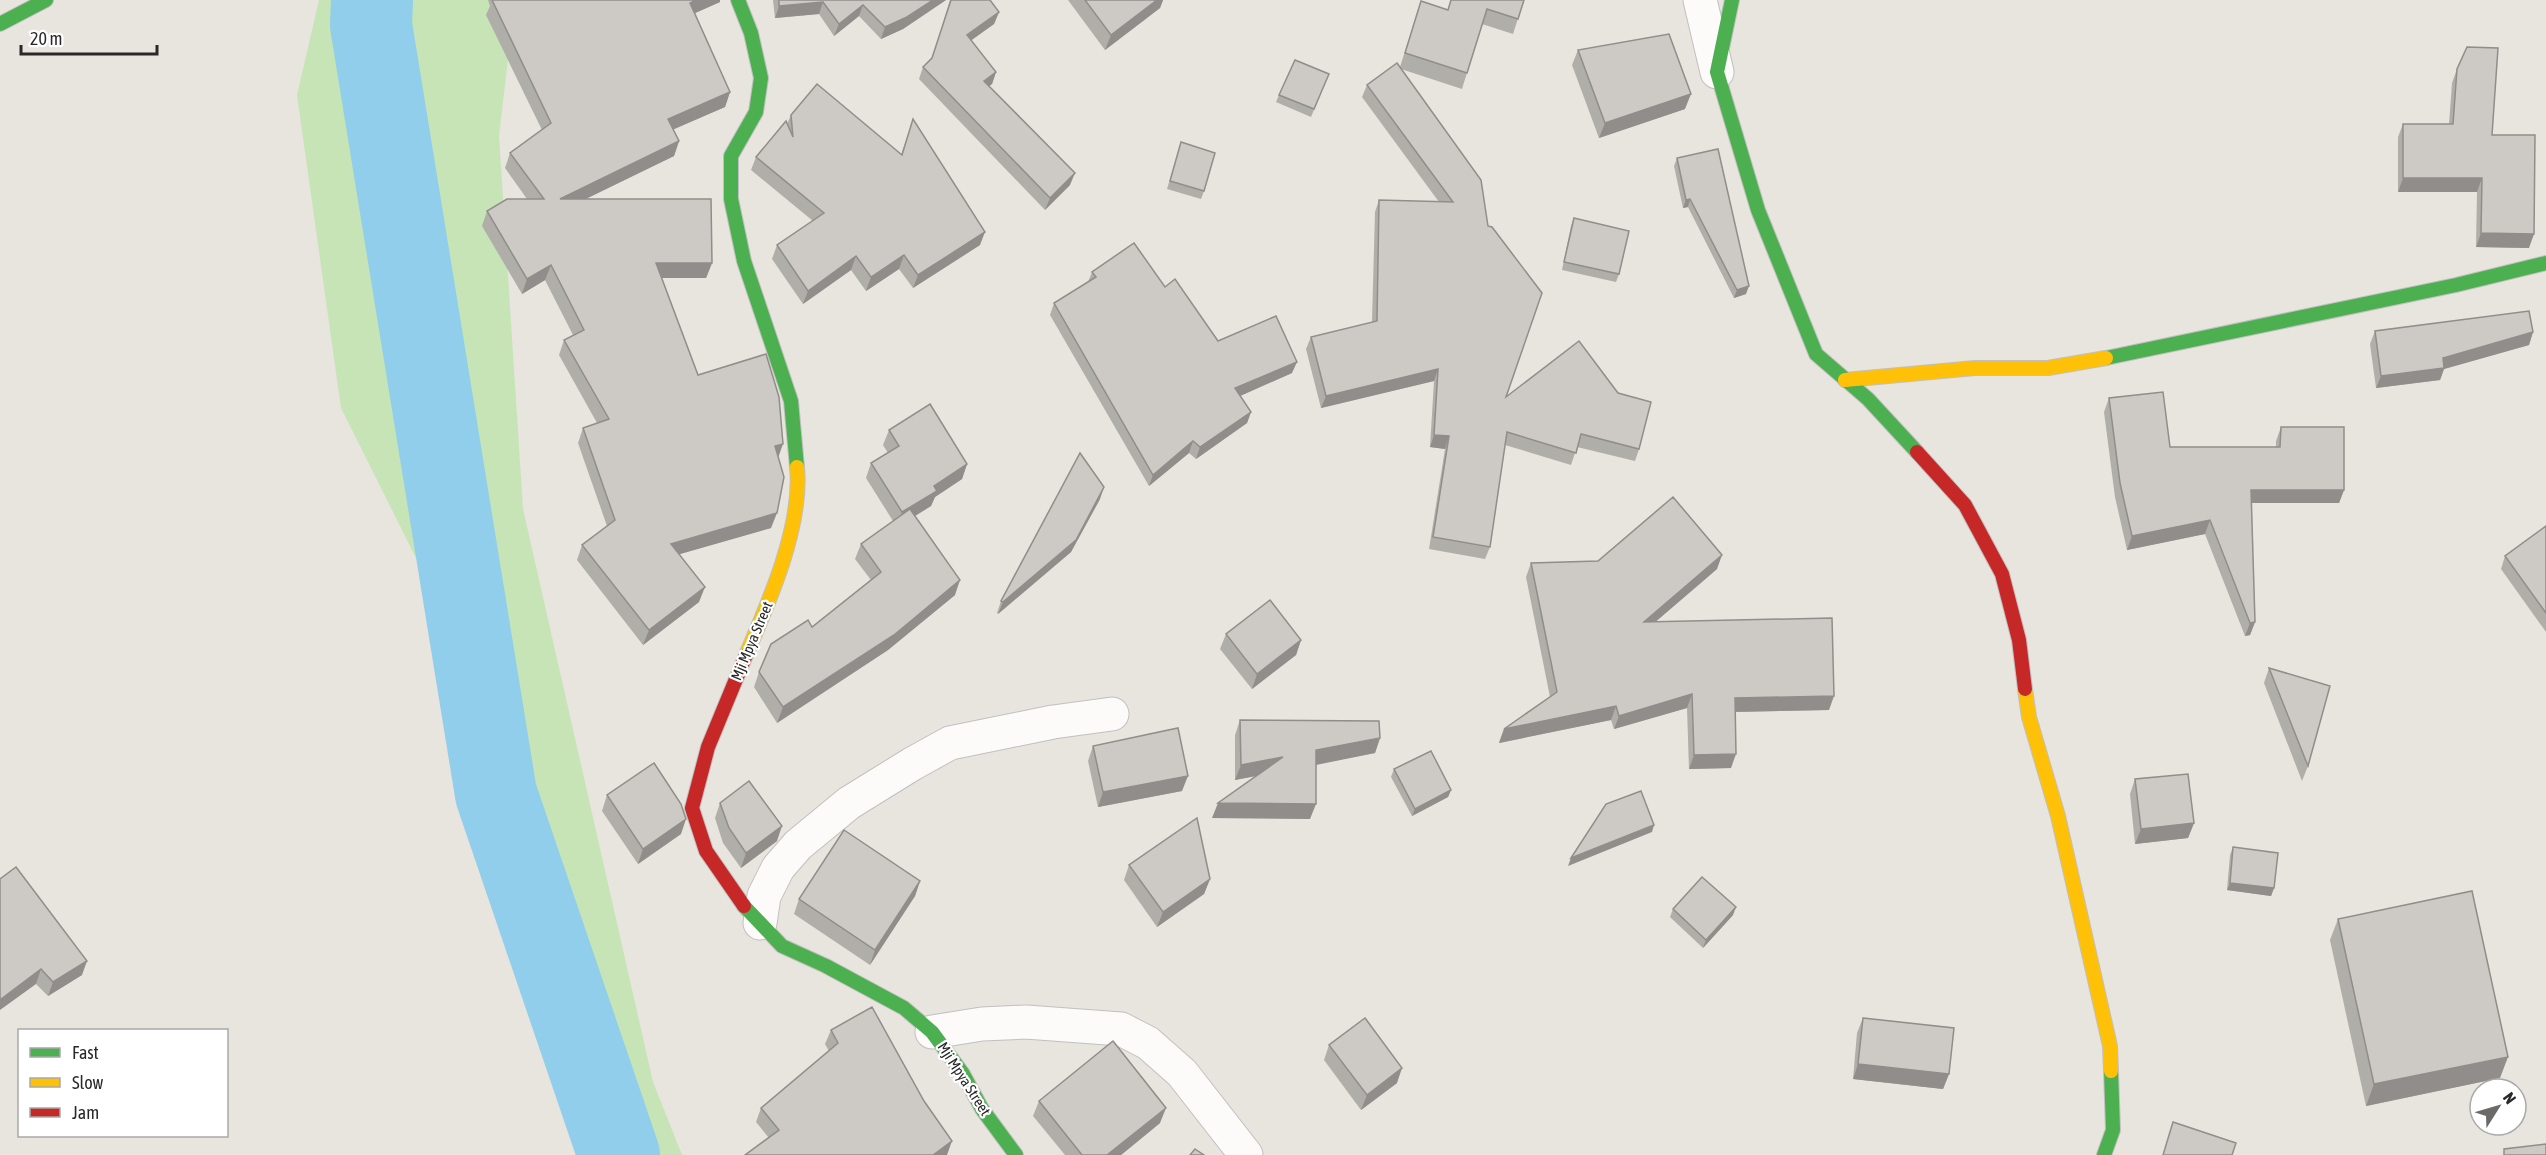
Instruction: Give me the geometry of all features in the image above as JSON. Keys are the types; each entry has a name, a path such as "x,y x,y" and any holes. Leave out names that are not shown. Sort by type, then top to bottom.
{"street":[{"path":"0,24 46,0"},
{"name":"Mji Mpya Street","path":"738,0 751,33 761,78 756,112 731,156 731,199 744,261 791,401 799,485 786,550 770,599 708,747 692,808 706,851 741,903 782,946 826,966 904,1008 932,1032 963,1074 982,1109 1016,1155"},
{"path":"1700,0 1717,72 1758,210 1816,354 1868,399 1965,505 2002,574 2019,640 2029,717 2058,816 2110,1046 2113,1130 2104,1155"},
{"path":"1717,72 1732,0"},
{"path":"1845,380 1975,368 2048,368 2138,353 2456,285 2546,263"},
{"path":"760,923 764,896 778,868 798,845 849,803 912,764 950,742 1042,724 1112,714"},
{"path":"932,1032 982,1024 1026,1022 1121,1029 1148,1043 1182,1073 1246,1155"}],"green space":[{"path":"319,0 515,0 499,136 523,509 653,1082 682,1155 578,1155 453,632 341,408 297,95"}],"building":[{"path":"492,0 696,0 690,3 730,92 668,119 679,141 560,199 711,199 712,263 656,263 698,375 766,354 779,397 783,444 775,446 784,477 777,513 671,544 705,587 649,630 582,545 615,520 583,428 609,419 564,340 584,330 551,265 527,279 487,211 507,199 544,199 510,153 551,123"},
{"path":"779,0 933,0 907,17 885,27 863,5 839,24 823,2 779,6"},
{"path":"951,0 990,0 999,12 967,35 996,72 984,81 1075,173 1050,198 923,67 932,58"},
{"path":"1085,0 1157,0 1111,35"},
{"path":"1451,0 1524,0 1518,19 1487,9 1467,73 1405,53 1421,1 1448,10"},
{"path":"1669,34 1691,94 1605,123 1578,50"},
{"path":"2467,47 2498,48 2492,135 2535,135 2534,234 2481,233 2482,178 2403,178 2403,124 2453,124 2457,69"},
{"path":"1295,60 1329,74 1314,109 1279,95"},
{"path":"1397,63 1481,180 1488,226 1492,227 1542,293 1506,397 1579,341 1618,393 1651,402 1639,449 1581,434 1576,453 1507,432 1490,547 1433,537 1449,436 1434,435 1438,369 1326,396 1311,337 1377,321 1379,200 1453,202 1367,85"},
{"path":"817,84 902,155 913,119 985,232 918,275 904,255 871,277 856,256 808,291 777,245 824,213 756,157 786,121 793,137 791,115"},
{"path":"1181,142 1215,153 1204,191 1170,181"},
{"path":"1718,149 1749,286 1737,290 1690,199 1686,200 1677,158"},
{"path":"1574,218 1629,231 1619,274 1564,262"},
{"path":"1134,243 1165,287 1175,279 1218,341 1276,316 1297,362 1235,388 1251,412 1200,447 1193,441 1153,475 1054,303 1096,277 1092,272"},
{"path":"2529,311 2533,332 2443,358 2444,368 2381,376 2375,331"},
{"path":"2163,392 2170,447 2280,447 2281,427 2344,427 2344,490 2251,490 2255,622 2250,623 2210,520 2132,536 2120,483 2109,398"},
{"path":"930,404 967,464 934,486 937,491 902,512 871,463 899,446 889,430"},
{"path":"1080,453 1104,487 1076,540 1003,602 1001,601"},
{"path":"1673,497 1722,555 1644,622 1832,618 1834,696 1735,698 1736,754 1694,755 1692,694 1619,716 1616,706 1504,729 1557,692 1531,563 1598,561"},
{"path":"910,509 960,580 894,635 783,707 759,672 771,644 808,620 812,627 881,572 861,544"},
{"path":"2546,526 2546,613 2505,556"},
{"path":"1270,600 1301,640 1257,674 1226,634"},
{"path":"2269,668 2330,686 2308,766"},
{"path":"1240,720 1379,721 1380,738 1316,750 1316,804 1218,803 1283,757 1241,765"},
{"path":"1178,728 1188,776 1103,792 1093,746"},
{"path":"1431,751 1451,790 1415,809 1394,769"},
{"path":"654,763 681,804 686,819 643,849 607,795"},
{"path":"2188,774 2194,823 2141,829 2135,779"},
{"path":"749,781 782,826 746,853 729,828 720,803"},
{"path":"1641,791 1654,825 1571,858 1606,804"},
{"path":"1197,818 1210,879 1163,912 1129,865"},
{"path":"844,830 920,881 875,950 799,899"},
{"path":"2233,847 2278,853 2274,888 2230,883"},
{"path":"16,867 87,961 53,982 41,969 0,1000 0,879"},
{"path":"1702,877 1736,907 1706,940 1673,909"},
{"path":"2472,891 2508,1057 2374,1084 2338,919"},
{"path":"872,1007 924,1101 952,1141 933,1155 745,1155 779,1130 761,1108 838,1043 831,1030"},
{"path":"1365,1018 1402,1068 1367,1095 1329,1045"},
{"path":"1863,1018 1954,1028 1949,1074 1858,1064"},
{"path":"1113,1041 1166,1108 1107,1155 1082,1155 1039,1101"},
{"path":"2173,1122 2236,1143 2232,1155 2163,1155"},
{"path":"2546,1144 2546,1155 2504,1155 2504,1149"},
{"path":"1195,1149 1204,1155 1190,1155"}],"waterway":[{"path":"372,0 371,25 496,794 619,1155"}],"traffic: fast":[{"path":"0,24 46,0"},
{"path":"738,0 751,33 761,78 756,112 731,156 731,199 744,261 791,401 797,467"},
{"path":"1732,0 1717,72 1758,210 1816,354 1868,399 1917,452"},
{"path":"2106,358 2456,285 2546,263"},
{"path":"744,906 782,946 826,966 904,1008 932,1032 963,1074 982,1109 1016,1155"},
{"path":"2104,1155 2113,1130 2111,1071"}],"traffic: slow":[{"path":"1845,380 1975,368 2048,368 2106,358"},
{"path":"746,655 774,588 790,538 795,513 797,467"},
{"path":"2025,689 2029,717 2058,816 2110,1046 2111,1071"}],"traffic: jam":[{"path":"1917,452 1965,505 2002,574 2019,640 2025,689"},
{"path":"744,906 706,851 692,808 708,747 746,655"}]}
